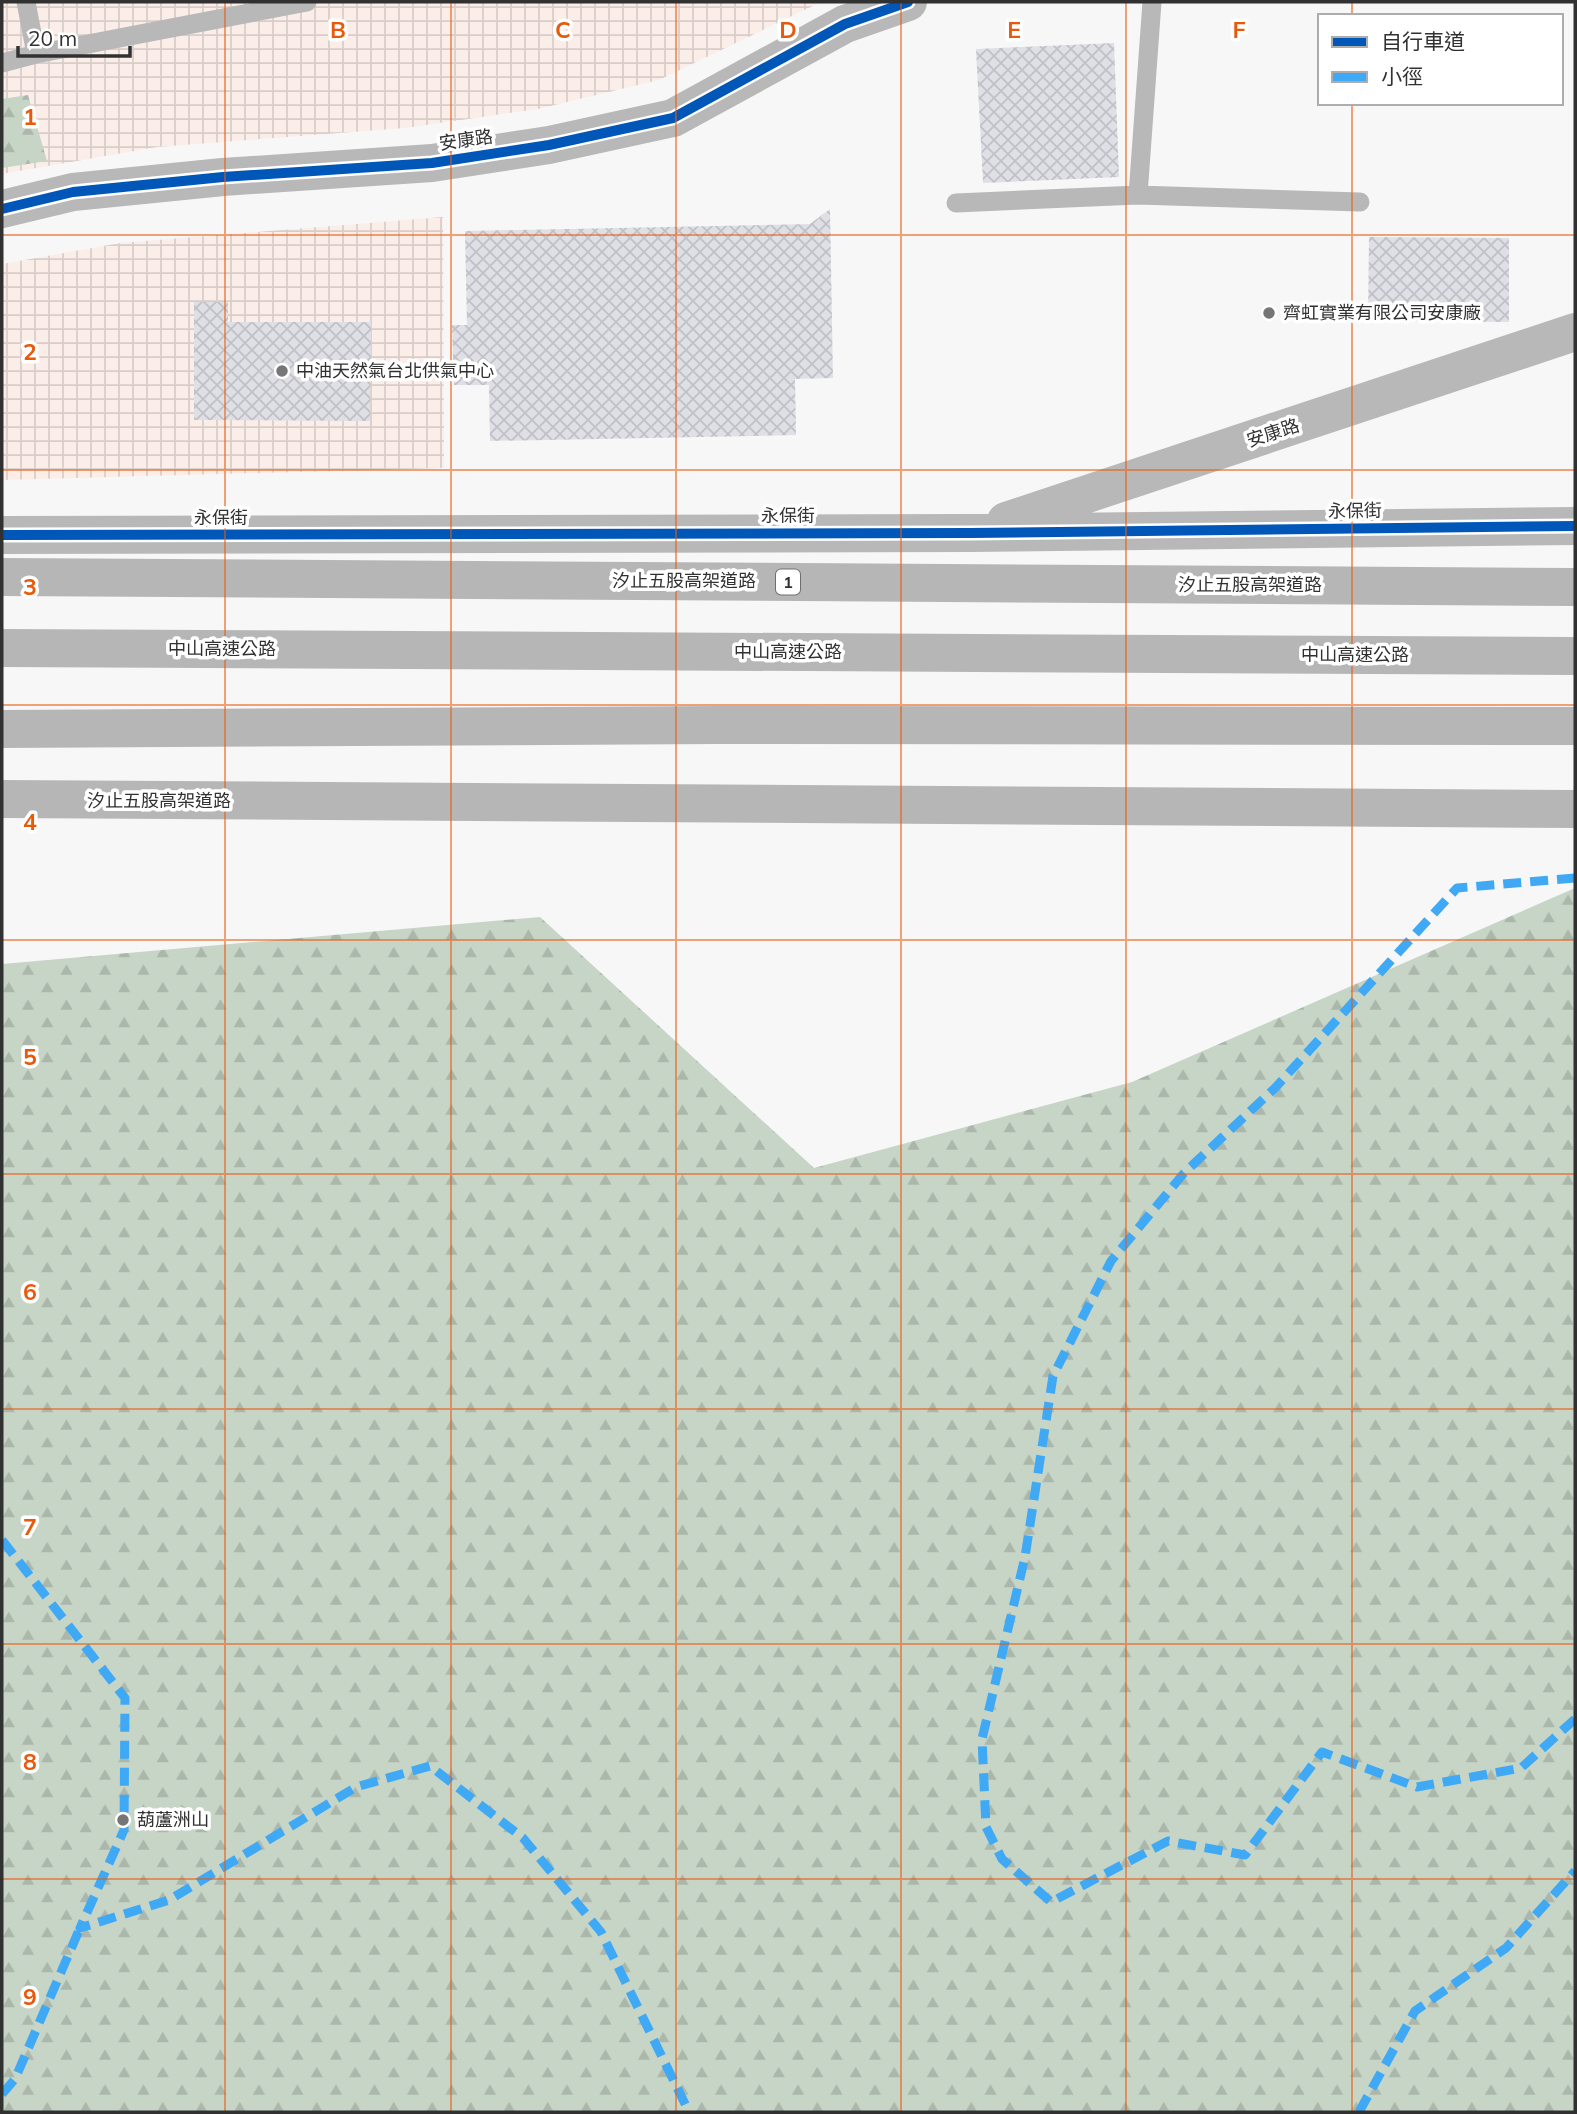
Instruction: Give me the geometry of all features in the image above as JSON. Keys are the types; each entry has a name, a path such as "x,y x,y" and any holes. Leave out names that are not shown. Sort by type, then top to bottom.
{"highway":[{"name":"汐止五股高架道路","path":"2,577 1575,587"},
{"name":"中山高速公路","path":"2,648 1575,656"},
{"path":"2,729 718,725 1575,726"},
{"name":"汐止五股高架道路","path":"2,799 1575,809"}],"street":[{"name":"安康路","path":"2,209 73,192 223,177 432,163 548,145 673,118 845,24 908,2"},
{"name":"安康路","path":"970,533 1575,332"},
{"name":"永保街","path":"2,535 970,533 1575,526"}],"lane":[{"path":"26,2 36,54"},
{"path":"2,63 36,54 307,2"},
{"path":"1138,195 1152,2"},
{"path":"957,203 1138,195 1360,202"}],"shaded area":[{"path":"2,2 821,2 659,80 538,109 405,128 157,147 2,174"},
{"path":"443,217 444,468 2,480 2,264 120,243"}],"green space":[{"path":"28,95 47,161 2,168 2,99"},
{"path":"1575,888 1575,2112 2,2112 2,964 540,917 814,1168 1132,1082"}],"building":[{"path":"1114,43 1119,177 983,183 976,49"},
{"path":"830,209 833,378 795,379 796,435 490,441 489,385 454,385 452,325 467,325 465,231 810,224"},
{"path":"1369,237 1509,238 1509,322 1368,321"},
{"name":"中油天然氣台北供氣中心","path":"194,302 228,302 228,322 371,322 370,421 194,420"}],"marked path":[{"path":"1575,878 1457,888 1275,1088 1184,1173 1111,1261 1053,1376 1025,1557 982,1739 986,1827 1002,1859 1051,1902 1168,1841 1245,1855 1322,1752 1417,1787 1521,1768 1575,1719"},
{"path":"2,1540 125,1698 124,1830 80,1928 169,1900 356,1787 430,1766 523,1838 601,1932 689,2112"},
{"path":"1359,2112 1415,2011 1506,1948 1575,1871"},
{"path":"2,2094 15,2079 80,1928"}],"cycle path":[{"path":"2,209 73,192 223,177 432,163 549,145 673,118 845,24 908,2"},
{"path":"2,535 970,533 1575,526"}],"place":[{"name":"齊虹實業有限公司安康廠","path":"1269,313"},
{"name":"中油天然氣台北供氣中心","path":"282,371"},
{"name":"葫蘆洲山","path":"123,1820"}]}
